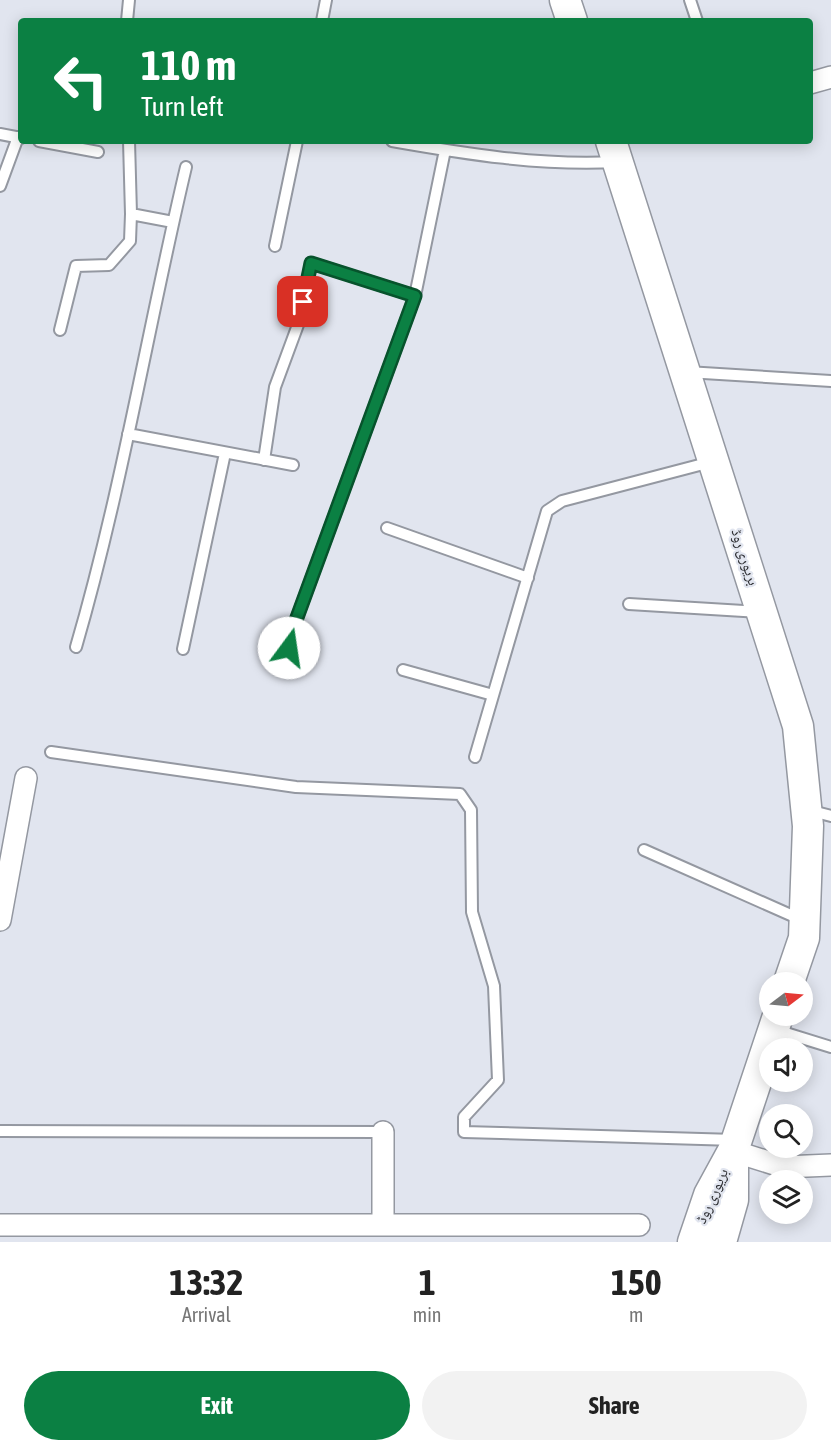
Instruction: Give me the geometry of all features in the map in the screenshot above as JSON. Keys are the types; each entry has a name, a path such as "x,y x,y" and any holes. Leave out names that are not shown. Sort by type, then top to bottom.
{"main road":[{"path":"565,0 571,18"},
{"name":"بریوری روڈ","path":"614,151 687,372 798,726 819,813 804,938 792,972"},
{"name":"بریوری روڈ","path":"693,1242 708,1195 734,1145 775,1026"},
{"name":"بریوری روڈ","path":"722,1242 733,1200 734,1145"}],"street":[{"path":"813,82 831,77"},
{"path":"0,920 26,778"},
{"path":"383,1132 383,1225"},
{"path":"734,1145 784,1167 831,1165"},
{"path":"0,1225 383,1225 438,1234 639,1225"}],"lane":[{"path":"127,18 129,0"},
{"path":"323,18 326,0"},
{"path":"690,0 696,18"},
{"path":"0,134 18,137"},
{"path":"0,186 18,142"},
{"path":"55,144 98,152"},
{"path":"60,330 76,266 109,265 130,241 129,144"},
{"path":"275,246 296,144"},
{"path":"410,144 572,164 614,151"},
{"path":"289,648 295,623 415,296 445,150"},
{"path":"76,647 102,558 186,167"},
{"path":"130,214 173,222"},
{"path":"264,460 275,387 299,322 311,263 415,296"},
{"path":"687,372 831,381"},
{"path":"128,434 293,465"},
{"path":"183,649 225,453"},
{"path":"475,757 547,511 562,501 715,461"},
{"path":"387,528 528,578"},
{"path":"628,604 762,612"},
{"path":"403,670 494,694"},
{"path":"51,753 296,787 460,794 471,810 472,912 494,986 498,1080 464,1117 464,1132 734,1145"},
{"path":"644,850 805,922"},
{"path":"785,1026 831,1047"},
{"path":"0,1131 383,1132"}],"route":[{"path":"289,648 295,623 415,296 311,263 303,302"}]}
